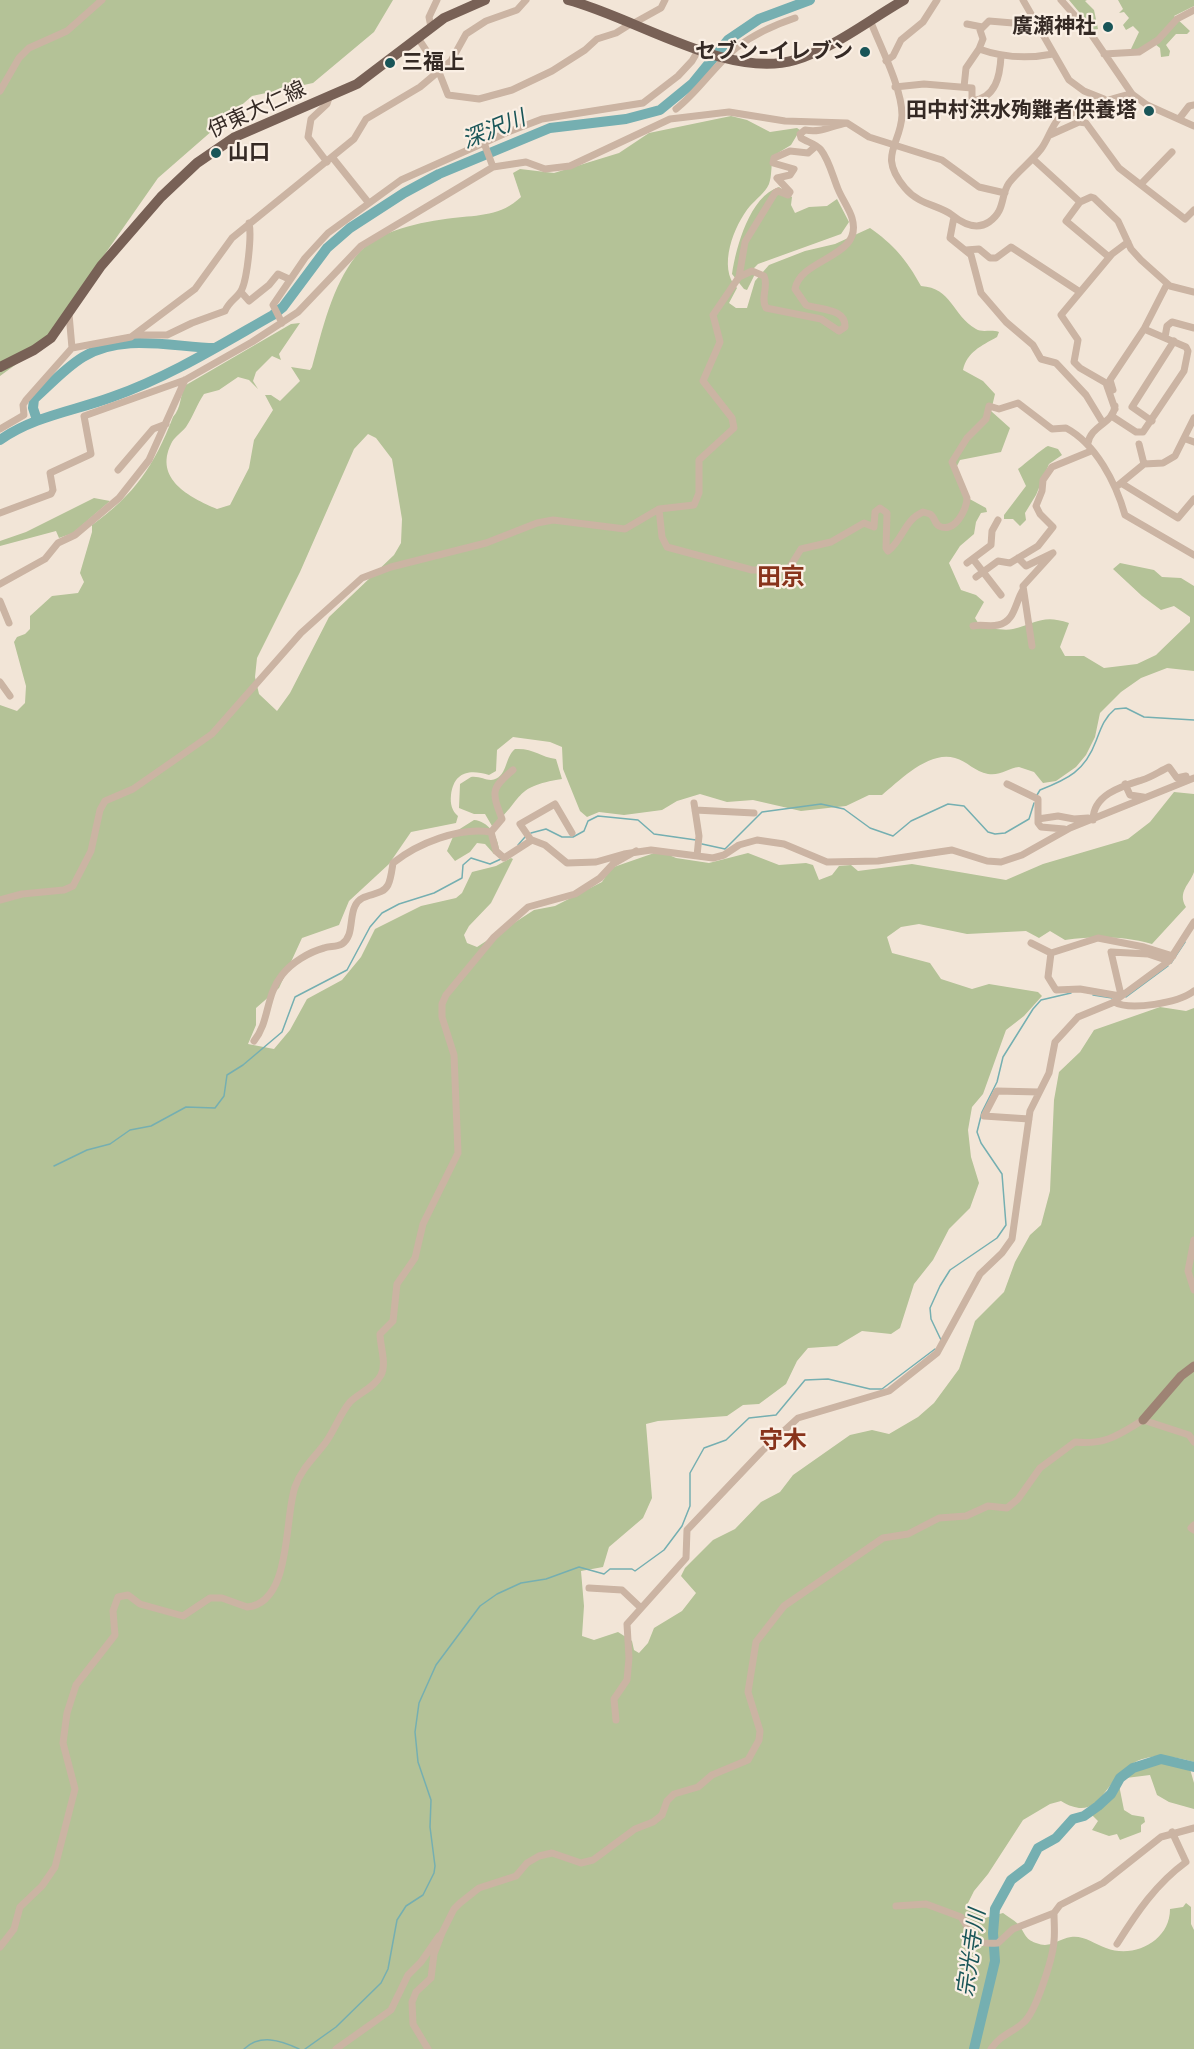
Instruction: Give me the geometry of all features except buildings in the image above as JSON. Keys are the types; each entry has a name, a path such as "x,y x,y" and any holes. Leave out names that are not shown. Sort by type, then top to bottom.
{"main road":[{"name":"伊東大仁線","path":"0,367 43,344 69,314 108,258 161,197 196,163 235,137 357,84 431,27 456,11 485,0"},
{"path":"568,0 725,58 754,64 792,61 812,53 904,0"}],"street":[{"path":"0,91 19,58 28,48 67,31 102,0"},
{"path":"431,27 429,17 437,0"},
{"path":"135,335 195,289 232,238 326,159 355,138 366,119 414,91 451,61 466,34 486,21 518,10 526,0"},
{"path":"418,38 439,71 448,96 474,99 512,90 546,74 585,50 597,39 616,33 661,8 665,0"},
{"path":"886,61 893,56 901,40 923,22 937,0"},
{"path":"1023,0 1072,83 1104,99"},
{"path":"1061,0 1083,23 1131,94 1147,105 1194,126"},
{"path":"1104,54 1139,52 1158,40 1177,19 1194,10"},
{"path":"676,109 698,90 725,58 748,40 795,18"},
{"path":"870,20 900,102 902,121 892,145 892,161 904,187 930,207 949,213 967,225 984,225 1000,210 1010,182 1033,159 1059,118 1083,111 1104,99 1131,94"},
{"path":"964,87 966,68 983,39 980,30 989,21 1037,25"},
{"path":"967,24 982,27"},
{"path":"979,49 1001,56 1028,58 1053,54"},
{"path":"274,304 289,279 328,233 368,202 419,171 549,117 643,103 678,76 702,50"},
{"path":"895,87 924,84 972,88 972,101 986,96 998,83 1001,56"},
{"path":"329,98 327,104 311,120 308,137 368,202"},
{"path":"1179,119 1189,106 1194,105"},
{"path":"0,513 51,494 53,490 50,473 91,454 84,416 184,380 282,323 308,303 352,253 361,246 492,166 526,162 545,168 570,166 675,118 729,112 785,121 847,123 869,137 942,160 979,187 1005,193"},
{"path":"1050,135 1079,122 1086,123 1116,165 1184,219 1194,210"},
{"path":"0,900 22,894 64,890 73,885 90,851 100,810 105,801 133,789 212,734 301,633 356,582 391,567 480,544 537,523 553,520 625,529 659,509 694,504 699,493 699,460 734,428 732,418 703,381 720,342 713,315 739,277 748,271 764,276 766,280 763,303 766,308 821,318 839,331 845,327 844,319 839,313 806,305 795,289 799,278 805,272 832,257 851,239 853,233 852,217 821,150 801,138 800,134 805,130 819,133 829,127 847,123"},
{"path":"484,145 492,166"},
{"path":"739,277 746,240 777,190 789,194 790,190 777,178 793,173 794,169 773,163 774,158 790,151 808,153 816,146"},
{"path":"1141,184 1172,152"},
{"path":"1033,159 1080,202"},
{"path":"1109,257 1065,220 1080,202 1091,197 1118,221 1138,257 1167,284 1194,292"},
{"path":"954,217 950,238 966,250 972,260 976,282 992,307 1033,345 1041,359 1056,363 1086,395 1103,423"},
{"path":"0,429 24,415 23,405 26,400 72,348 135,335 171,334 192,323 225,311 227,303 241,292 251,247 249,223"},
{"path":"1115,409 1106,383 1074,362 1073,357 1078,340 1061,315 1109,257 1128,242"},
{"path":"966,250 979,249 990,258 996,258 1011,247 1080,292"},
{"path":"241,292 249,301 266,288 278,274 289,279"},
{"path":"1088,443 1092,432 1113,417 1115,409 1110,380 1144,329 1167,284"},
{"path":"266,288 282,323"},
{"path":"69,314 72,348"},
{"path":"1165,337 1167,326 1172,322 1194,328"},
{"path":"1113,417 1138,432 1145,430 1185,368 1187,348 1144,329"},
{"path":"1152,421 1131,407 1174,341"},
{"path":"0,584 45,559 61,541 75,535 119,498 149,460 184,380"},
{"path":"659,509 662,537 667,547 752,570 786,570 801,549 831,542 864,523 874,527 878,509 887,513 886,548 888,551 896,545 904,527 923,512 933,516 937,525 941,526 952,524 960,518 967,498 952,462 967,438 986,419 989,405 999,409 1018,402 1052,429 1066,428 1088,443 1091,451 1118,485 1178,518 1194,499"},
{"path":"1118,485 1144,464 1168,461 1179,451 1194,418"},
{"path":"118,470 148,434 166,424"},
{"path":"1186,439 1194,442"},
{"path":"1139,444 1144,464"},
{"path":"976,577 998,561 1007,564 1038,546 1053,529 1036,506 1046,474 1061,461 1091,451"},
{"path":"1118,485 1125,515 1194,555"},
{"path":"998,520 992,531 991,545 970,561 983,572 1001,595"},
{"path":"973,626 998,625 1013,615 1024,583 1053,553 1026,566 1018,558"},
{"path":"1023,590 1032,646"},
{"path":"0,601 9,623"},
{"path":"0,682 10,696"},
{"path":"1093,819 1094,811 1107,795 1125,784 1143,780 1168,768 1178,778 1194,776"},
{"path":"491,832 502,819 494,790 499,781 513,770"},
{"path":"572,833 555,804 520,824 529,837 545,845 567,863 596,862 636,851 660,850 720,857 739,845 757,840 776,842 827,862 878,861 952,850 987,861 1001,862 1022,855 1066,830 1194,776"},
{"path":"1007,784 1036,798 1041,827 1066,830"},
{"path":"1125,784 1130,795 1143,797"},
{"path":"698,856 699,842 694,807 754,813"},
{"path":"1038,819 1058,816 1093,819"},
{"path":"254,1041 266,1022 267,1005 272,989 283,973 303,957 323,948 340,945 348,938 355,906 361,898 381,892 388,885 393,863 405,853 428,842 479,830 491,832"},
{"path":"491,832 502,857 529,837"},
{"path":"0,1947 12,1933 20,1907 42,1886 55,1867 75,1789 64,1750 64,1725 75,1686 115,1635 113,1611 118,1597 128,1594 140,1604 183,1616 210,1598 222,1598 248,1607 256,1606 269,1597 283,1562 289,1508 298,1479 327,1440 349,1403 381,1375 383,1368 380,1334 394,1318 396,1284 415,1258 423,1224 458,1153 454,1054 442,1017 442,1004 448,992 494,937 528,907 575,894 600,878 612,864 636,851"},
{"path":"616,1720 614,1699 627,1680 629,1658 627,1624 686,1558 687,1530 782,1432 802,1417 889,1391 941,1349 980,1274 1002,1253 1012,1239 1029,1119 1049,1073 1058,1038 1081,1014 1135,988 1171,959 1194,922"},
{"path":"1030,943 1052,953 1095,938 1144,947 1171,959"},
{"path":"1171,959 1148,954 1111,952 1118,998 1121,1004 1167,1003 1194,991"},
{"path":"1052,953 1048,977 1056,990 1080,989 1118,998"},
{"path":"1029,1119 984,1116 998,1091 1040,1092"},
{"path":"1194,1240 1188,1271 1194,1290"},
{"path":"428,2049 413,2024 412,2002 416,1992 431,1978 434,1954 454,1909 480,1888 516,1876 527,1863 539,1856 552,1853 581,1863 593,1860 635,1829 653,1822 662,1815 667,1801 674,1794 698,1787 712,1775 748,1760 759,1740 760,1731 748,1692 756,1642 784,1606 883,1538 908,1534 939,1518 966,1516 988,1506 1007,1508 1018,1499 1040,1468 1063,1449 1075,1442 1095,1444 1111,1439 1143,1420 1181,1376 1194,1366"},
{"path":"1143,1420 1189,1435 1194,1442"},
{"path":"1194,1525 1191,1528 1194,1530"},
{"path":"589,1588 622,1590 641,1608"},
{"path":"896,1906 926,1904 961,1917 974,1940 982,1944 994,1943 1013,1929 1054,1913 1060,1905 1103,1883 1147,1845 1172,1832 1194,1828"},
{"path":"1118,1944 1147,1897 1159,1888 1168,1875 1186,1862 1172,1832"},
{"path":"991,2049 997,2040 1023,2023 1030,2015 1054,1942 1054,1913"},
{"path":"336,2049 391,2010 408,1975 421,1962 429,1947 442,1933"}],"green space":[{"path":"0,0 393,0 374,32 313,83 252,96 158,178 40,347 0,376"},
{"path":"1069,0 1087,0 1085,1 1094,10 1098,29 1094,30"},
{"path":"1118,0 1194,0 1194,6 1174,16 1190,31 1187,34 1176,34 1166,45 1170,51 1169,56 1161,57 1160,48 1151,41 1139,50 1131,49 1139,32 1133,26 1126,30 1123,25 1129,18 1124,12 1119,13 1123,9"},
{"path":"731,116 747,120 770,132 797,128 800,130 791,145 773,156 769,184 744,214 734,235 728,258 728,269 731,280 737,288 729,303 736,308 747,308 755,281 769,265 805,251 835,244 870,228 899,253 921,286 931,288 946,297 962,317 976,329 999,332 997,337 971,354 963,370 983,381 995,394 991,411 1010,428 1001,452 960,460 956,468 966,497 986,508 987,512 981,513 976,522 974,534 960,546 949,563 961,590 976,595 984,602 975,618 980,626 1009,630 1040,620 1060,620 1069,623 1060,647 1065,656 1084,656 1104,668 1137,664 1156,655 1190,622 1190,617 1174,606 1161,610 1113,569 1120,563 1154,570 1162,577 1181,578 1194,586 1194,671 1167,668 1141,678 1121,692 1100,713 1095,737 1086,755 1076,767 1056,781 1043,783 1034,772 1019,767 997,774 988,774 959,759 935,758 915,768 882,795 869,795 846,806 801,811 753,800 727,802 700,794 677,801 662,810 624,815 599,812 587,817 580,811 563,769 562,747 550,742 513,737 497,750 496,771 489,775 475,772 464,774 455,781 451,804 458,816 456,823 411,832 389,864 349,901 339,925 302,938 279,988 256,1008 256,1025 248,1044 274,1049 290,1030 307,999 342,980 361,957 375,929 421,906 456,898 462,893 472,872 496,866 511,858 513,859 491,903 469,926 464,935 467,943 477,947 534,910 555,906 602,882 611,868 660,851 676,858 709,863 748,853 779,865 806,863 813,865 819,880 832,875 839,866 851,865 858,871 912,864 1006,880 1043,864 1128,839 1150,822 1174,792 1194,794 1194,872 1184,892 1186,907 1152,944 1130,939 1065,940 1050,931 1039,938 1026,931 967,934 919,924 901,927 887,937 892,953 930,963 941,979 972,989 989,984 1038,992 1042,996 1024,1016 1006,1030 983,1094 972,1107 968,1130 971,1157 979,1183 970,1208 949,1229 933,1260 914,1284 900,1328 891,1334 862,1331 837,1346 808,1348 797,1361 786,1384 759,1404 743,1405 727,1416 658,1421 646,1424 652,1498 643,1518 609,1547 603,1567 581,1571 584,1606 582,1636 594,1640 618,1632 632,1641 634,1650 639,1653 648,1643 654,1628 682,1611 696,1593 681,1576 685,1568 713,1540 735,1529 761,1502 780,1492 793,1475 850,1435 872,1430 889,1434 918,1417 934,1403 959,1369 975,1321 1004,1292 1015,1262 1030,1235 1041,1225 1050,1191 1054,1100 1059,1072 1080,1052 1094,1030 1160,1007 1186,1011 1194,1008 1194,1762 1170,1757 1146,1758 1121,1772 1093,1804 1085,1808 1074,1807 1061,1801 1050,1804 1023,1820 988,1874 974,1891 967,1905 985,1918 1003,1913 1018,1924 1029,1939 1041,1945 1075,1937 1117,1951 1128,1951 1148,1945 1157,1938 1164,1930 1170,1909 1183,1907 1186,1903 1191,1907 1191,1924 1194,1930 1194,2049 0,2049 0,705 17,711 25,703 26,686 14,642 17,637 30,629 30,616 52,596 78,593 84,582 80,573 92,525 120,502 142,478 178,409 186,385 291,324 300,323 279,354 281,360 272,356 256,372 253,381 258,389 249,380 238,377 219,390 204,394 186,427 171,444 167,456 167,467 171,477 177,485 196,499 217,509 230,505 249,468 254,440 273,410 265,395 271,395 280,401 300,381 291,367 310,370 340,281 356,256 365,247 387,234 414,225 481,215 506,208 521,197 513,173 520,169 554,173 619,153 649,133","holes":["368,434 376,438 392,459 402,519 401,543 394,555 329,617 290,693 277,711 259,694 255,677 257,658 300,572 354,449"]},
{"path":"779,187 792,197 791,205 795,213 809,207 827,206 837,199 849,222 841,234 758,264 753,269 754,276 747,290 732,274 741,237 752,211 769,192"},
{"path":"1048,446 1058,449 1062,455 1049,464 1036,495 1025,513 1026,520 1020,526 1013,519 1004,519 1004,515 1026,486 1018,469"},
{"path":"94,498 110,501 73,533 59,538 56,531 0,546 0,541 26,532"},
{"path":"515,749 527,750 556,759 562,779 546,782 526,790 492,826 485,814 474,814 459,808 460,784 471,777 491,780 500,776"},
{"path":"474,820 488,826 497,840 499,850 494,854 485,844 477,843 470,852 455,861 447,851 455,832"},
{"path":"1164,1762 1190,1769 1194,1783 1194,1809 1169,1802 1157,1795 1150,1775 1126,1778 1126,1775"},
{"path":"1119,1785 1124,1810 1132,1815 1144,1817 1145,1822 1141,1825 1141,1832 1120,1840 1117,1834 1109,1836 1092,1830 1098,1821 1092,1815"}],"waterway":[{"name":"深沢川","path":"0,440 26,425 112,397 154,380 273,315 283,307 327,248 350,228 404,193 439,174 550,128 626,119 660,110 693,83 728,40 759,19 810,0"},
{"name":"深沢川","path":"37,420 33,408 34,399 70,366 98,350 131,343 215,348"},
{"path":"1037,795 1040,790 1067,778 1081,767 1092,751 1105,720 1115,709 1126,708 1144,717 1194,720"},
{"path":"702,844 725,849 762,812 821,804 844,809 870,828 893,836 911,821 948,804 964,806 988,832 1005,833 1029,819 1034,803"},
{"path":"531,833 546,829 562,837 573,837 584,831 588,821 598,816 638,820 654,834 696,840"},
{"path":"518,845 525,837"},
{"path":"54,1166 87,1150 110,1144 130,1130 151,1126 186,1107 215,1108 224,1096 227,1075 243,1065 282,1032 295,997 347,970 370,927 382,913 399,904 434,893 462,878 463,865 471,858 490,864 501,859"},
{"path":"1171,963 1185,942"},
{"path":"1126,997 1168,966"},
{"path":"941,1340 931,1319 930,1308 940,1286 950,1270 997,1238 1006,1225 1002,1174 981,1143 977,1132 982,1112 997,1082 1003,1057 1033,1009 1041,1000 1071,993"},
{"path":"1093,995 1112,998"},
{"path":"305,2049 336,2027 381,1983 388,1969 397,1920 406,1906 423,1895 434,1873 430,1827 431,1800 418,1762 415,1732 419,1703 436,1665 480,1606 497,1594 521,1583 546,1579 579,1567 604,1574 610,1569 635,1571 664,1550 682,1526 690,1506 690,1473 704,1448 726,1440 749,1418 776,1415 805,1380 828,1379 870,1389 882,1389 935,1349"},
{"name":"宗光寺川","path":"974,2049 995,1961 993,1933 995,1909 1011,1880 1028,1867 1038,1848 1056,1838 1073,1819 1084,1816 1098,1806 1111,1794 1120,1778 1133,1768 1161,1759 1194,1767"},
{"path":"244,2049 250,2044 263,2040 285,2043 299,2049"}],"place":[{"name":"廣瀬神社","path":"1108,27"},
{"name":"セブン-イレブン","path":"865,52"},
{"name":"三福上","path":"390,63"},
{"name":"田中村洪水殉難者供養塔","path":"1149,111"},
{"name":"山口","path":"216,153"}],"district":[{"name":"田京","path":"781,578"},
{"name":"守木","path":"783,1441"}]}
